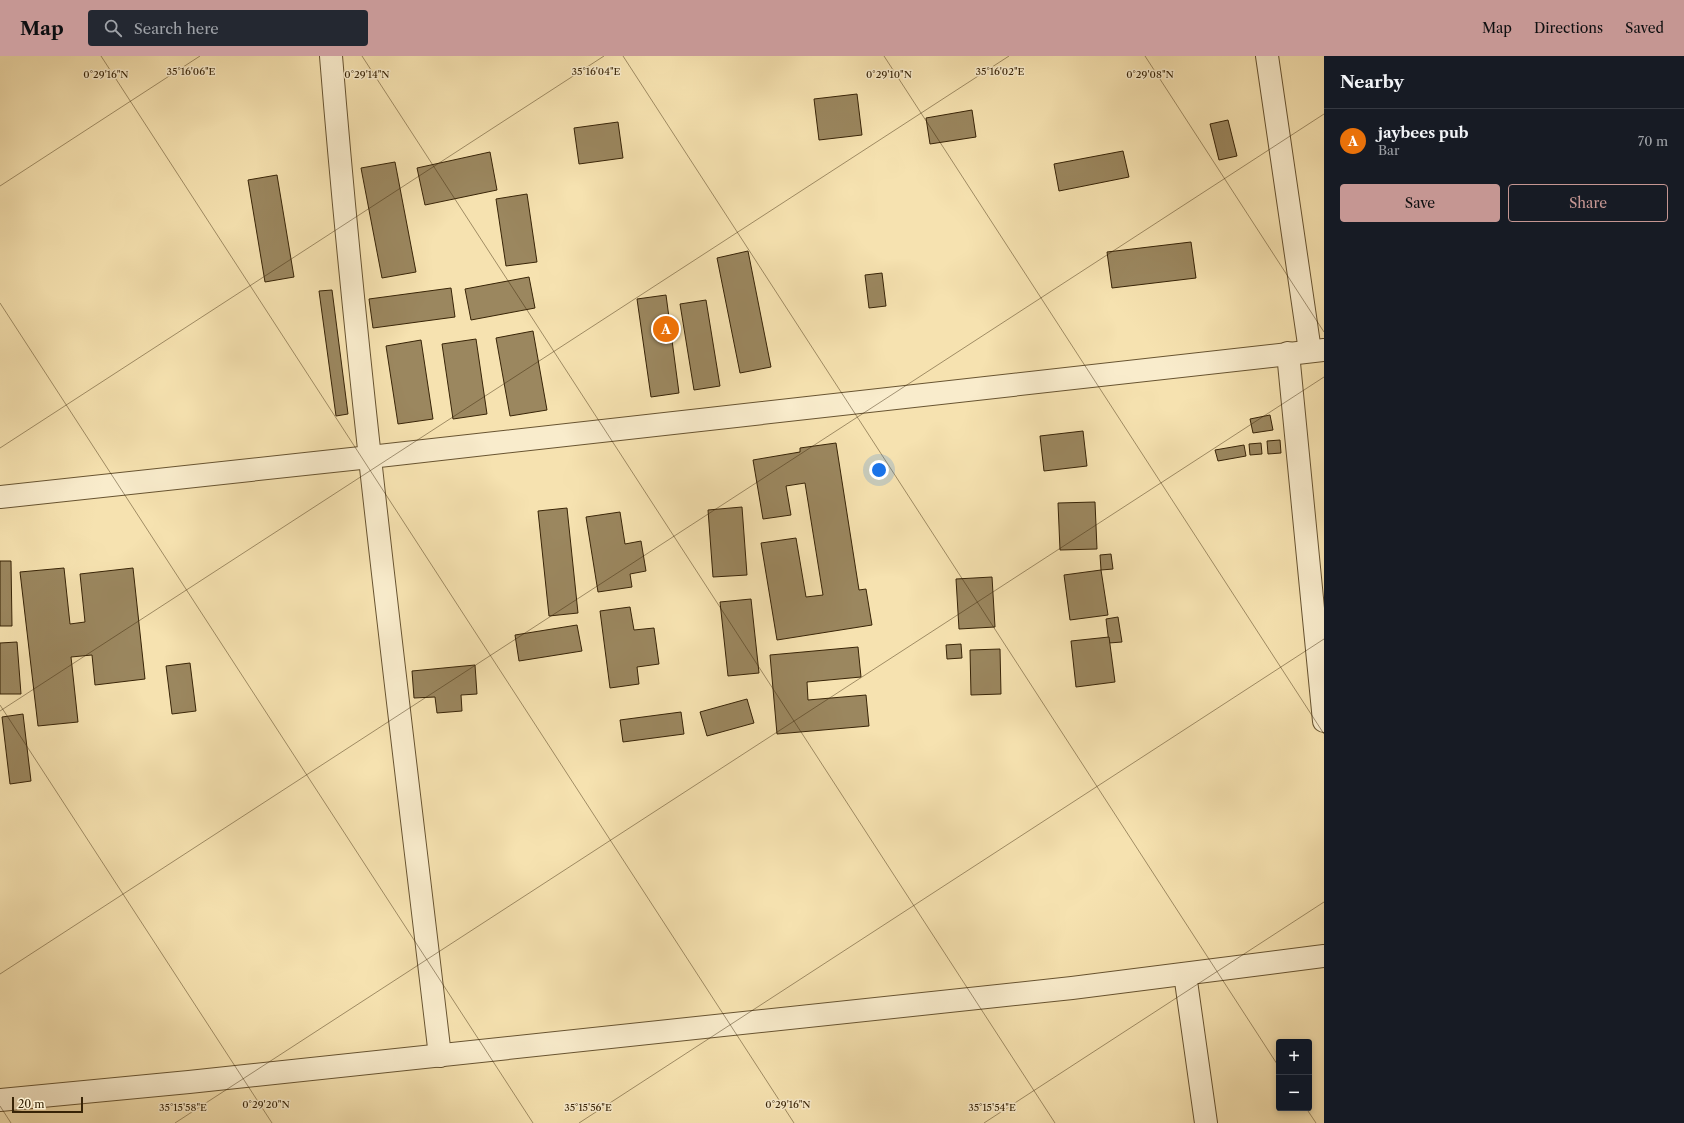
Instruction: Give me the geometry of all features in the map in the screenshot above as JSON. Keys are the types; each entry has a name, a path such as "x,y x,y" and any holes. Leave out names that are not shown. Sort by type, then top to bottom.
{"street":[{"path":"331,56 338,146 370,458 440,1056"},
{"path":"0,497 370,458 1317,350 1267,56"},
{"path":"1288,353 1324,720"},
{"path":"0,1100 440,1056 1072,988 1324,956"},
{"path":"1185,974 1206,1123"}],"building":[{"path":"857,94 862,135 819,140 814,99"},
{"path":"972,110 976,137 930,144 926,118"},
{"path":"1228,120 1237,156 1219,160 1210,124"},
{"path":"618,122 623,158 579,164 574,128"},
{"path":"1123,151 1129,177 1059,191 1054,164"},
{"path":"490,152 497,190 425,205 417,168"},
{"path":"395,162 416,272 382,278 361,168"},
{"path":"277,175 294,277 265,282 248,180"},
{"path":"527,194 537,262 506,266 496,199"},
{"path":"1191,242 1196,278 1112,288 1107,252"},
{"path":"748,251 771,367 740,373 717,258"},
{"path":"882,273 886,306 869,308 865,275"},
{"path":"529,277 535,308 471,320 465,289"},
{"path":"451,288 455,317 373,328 369,299"},
{"path":"332,290 348,414 336,416 319,291"},
{"path":"666,295 679,393 651,397 637,299"},
{"path":"706,300 720,386 694,390 680,304"},
{"path":"533,331 547,410 510,416 496,338"},
{"path":"476,339 487,414 453,419 442,344"},
{"path":"421,340 433,419 398,424 386,346"},
{"path":"1270,415 1273,430 1253,433 1250,419"},
{"path":"1083,431 1087,466 1044,471 1040,436"},
{"path":"1280,440 1281,453 1268,454 1267,441"},
{"path":"836,443 859,590 866,589 872,625 777,640 761,543 796,538 806,597 823,595 805,483 786,486 791,515 763,519 753,460 800,452 800,448"},
{"path":"1261,443 1262,454 1250,455 1249,444"},
{"path":"1244,445 1246,456 1218,461 1215,450"},
{"path":"1095,502 1097,549 1060,550 1058,503"},
{"path":"742,507 747,575 713,577 708,510"},
{"path":"567,508 578,613 549,616 538,511"},
{"path":"620,512 625,544 641,541 646,571 630,574 632,587 598,592 586,517"},
{"path":"1111,554 1113,569 1101,570 1100,555"},
{"path":"0,561 11,561 12,626 0,626"},
{"path":"64,568 70,624 85,622 80,574 133,568 145,679 95,685 92,655 71,657 78,722 38,726 20,572"},
{"path":"1101,570 1108,615 1070,620 1064,575"},
{"path":"992,577 995,627 959,629 956,579"},
{"path":"751,599 759,673 728,676 720,602"},
{"path":"630,607 634,630 654,628 659,664 637,667 639,684 610,688 600,611"},
{"path":"1118,617 1122,642 1109,643 1106,619"},
{"path":"577,625 582,651 519,661 515,635"},
{"path":"1109,637 1115,682 1076,687 1071,641"},
{"path":"17,642 21,694 0,694 0,643"},
{"path":"961,644 962,658 947,659 946,645"},
{"path":"858,647 861,677 807,682 808,700 866,695 869,726 777,734 770,655"},
{"path":"1000,649 1001,694 971,695 970,650"},
{"path":"190,663 196,711 172,714 166,666"},
{"path":"475,665 477,694 461,695 462,711 437,713 435,697 414,698 412,671"},
{"path":"747,699 754,723 707,736 700,712"},
{"path":"681,712 684,734 623,742 620,720"},
{"path":"23,714 31,781 10,784 2,717"}],"place":[{"name":"jaybees pub","path":"666,329"}]}
